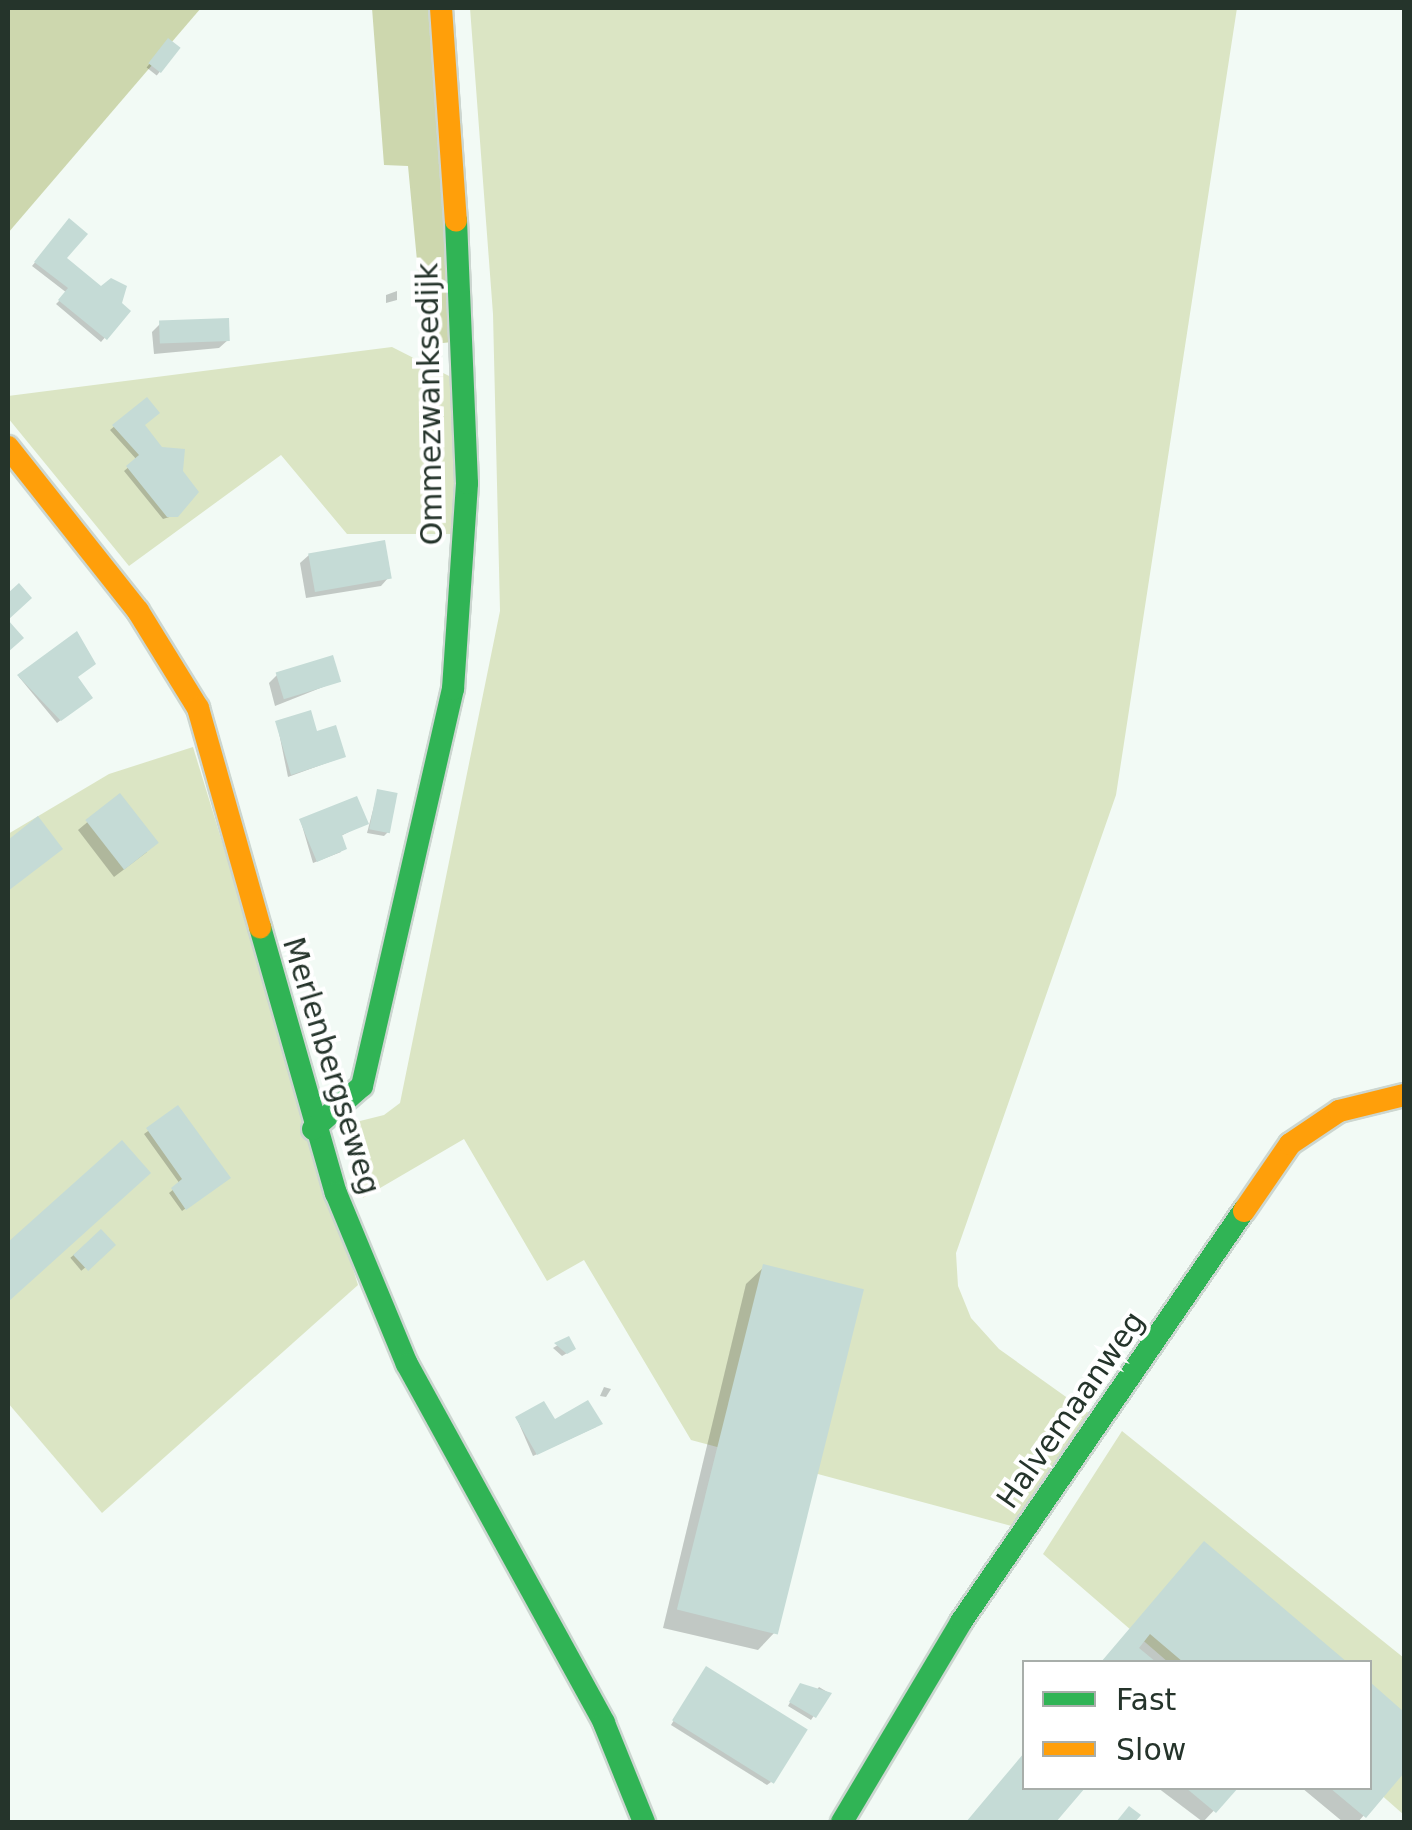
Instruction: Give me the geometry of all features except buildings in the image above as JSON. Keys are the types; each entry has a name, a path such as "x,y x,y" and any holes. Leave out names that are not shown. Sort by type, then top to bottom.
{"street":[{"name":"Ommezwanksedijk","path":"314,1128 362,1086 453,689 468,483 452,116 441,8"},
{"name":"Merlenbergseweg","path":"8,447 138,611 198,708 314,1128 407,1364 604,1723 645,1821"},
{"name":"Halvemaanweg","path":"842,1822 961,1622 1290,1144 1339,1111 1404,1094"}],"green space":[{"path":"8,8 201,8 8,233"},
{"path":"372,8 430,8 452,342 425,345 408,166 384,165"},
{"path":"470,8 1237,8 1116,795 956,1253 958,1286 971,1318 999,1349 1090,1414 1019,1528 691,1440 584,1260 547,1281 464,1139 363,1198 344,1125 384,1115 400,1103 500,611 493,314"},
{"path":"392,347 453,378 460,534 347,534 281,455 129,566 8,418 8,396"},
{"path":"193,747 358,1285 102,1513 8,1403 8,834 109,774"},
{"path":"1122,1431 1404,1658 1404,1815 1372,1787 1372,1660 1166,1660 1043,1554"}],"traffic: fast":[{"path":"313,1129 362,1086 453,689 467,483 456,220"},
{"path":"260,927 336,1193 407,1364 604,1723 644,1822"},
{"path":"842,1822 961,1622 1244,1211"}],"traffic: slow":[{"path":"441,8 456,220"},
{"path":"8,447 138,611 198,708 260,927"},
{"path":"1244,1211 1290,1144 1339,1111 1404,1095"}]}
